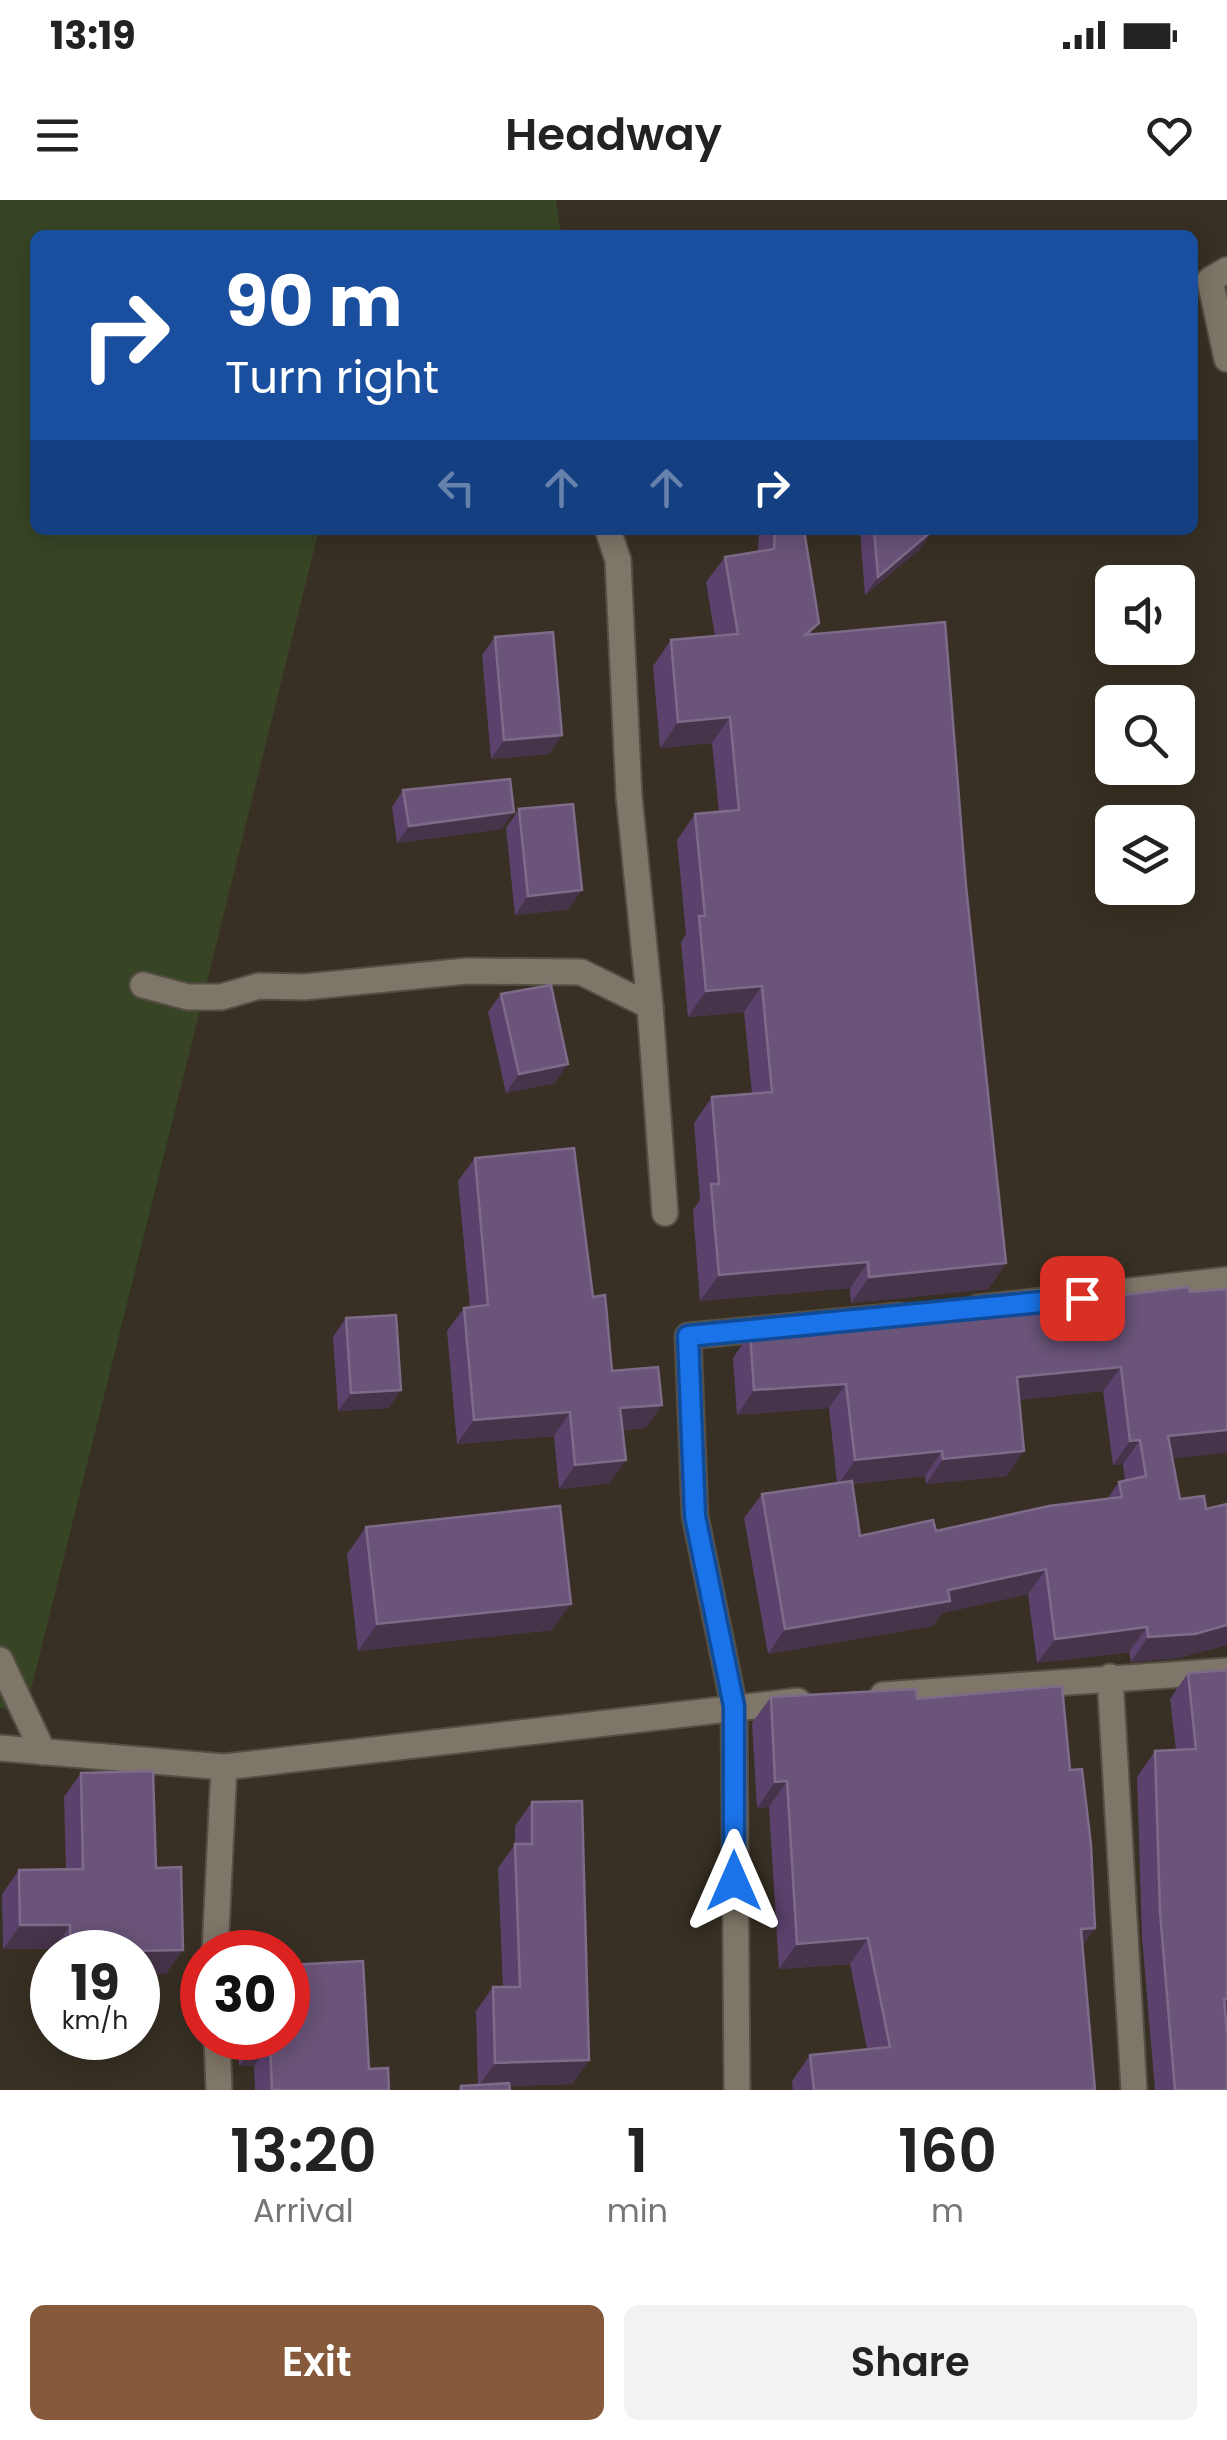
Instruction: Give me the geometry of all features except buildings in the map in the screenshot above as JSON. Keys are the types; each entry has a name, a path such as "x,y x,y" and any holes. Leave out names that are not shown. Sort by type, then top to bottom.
{"street":[{"path":"1227,270 1210,280 1227,359"},
{"path":"610,535 618,560 628,796 666,1213"},
{"path":"143,986 188,997 221,997 259,986 304,987 467,972 581,972 650,1006"},
{"path":"737,2090 734,1706 695,1516 688,1336 1227,1280"},
{"path":"0,1660 43,1752"},
{"path":"0,1748 224,1767 734,1706 1110,1677 1227,1672"},
{"path":"1110,1677 1134,2090"},
{"path":"215,1930 224,1767"},
{"path":"218,2060 219,2090"}],"green space":[{"path":"0,200 556,200 560,230 30,230 30,535 318,535 25,1714 0,1708"}],"route":[{"path":"734,1881 734,1706 695,1516 688,1336 1082,1298"}]}
